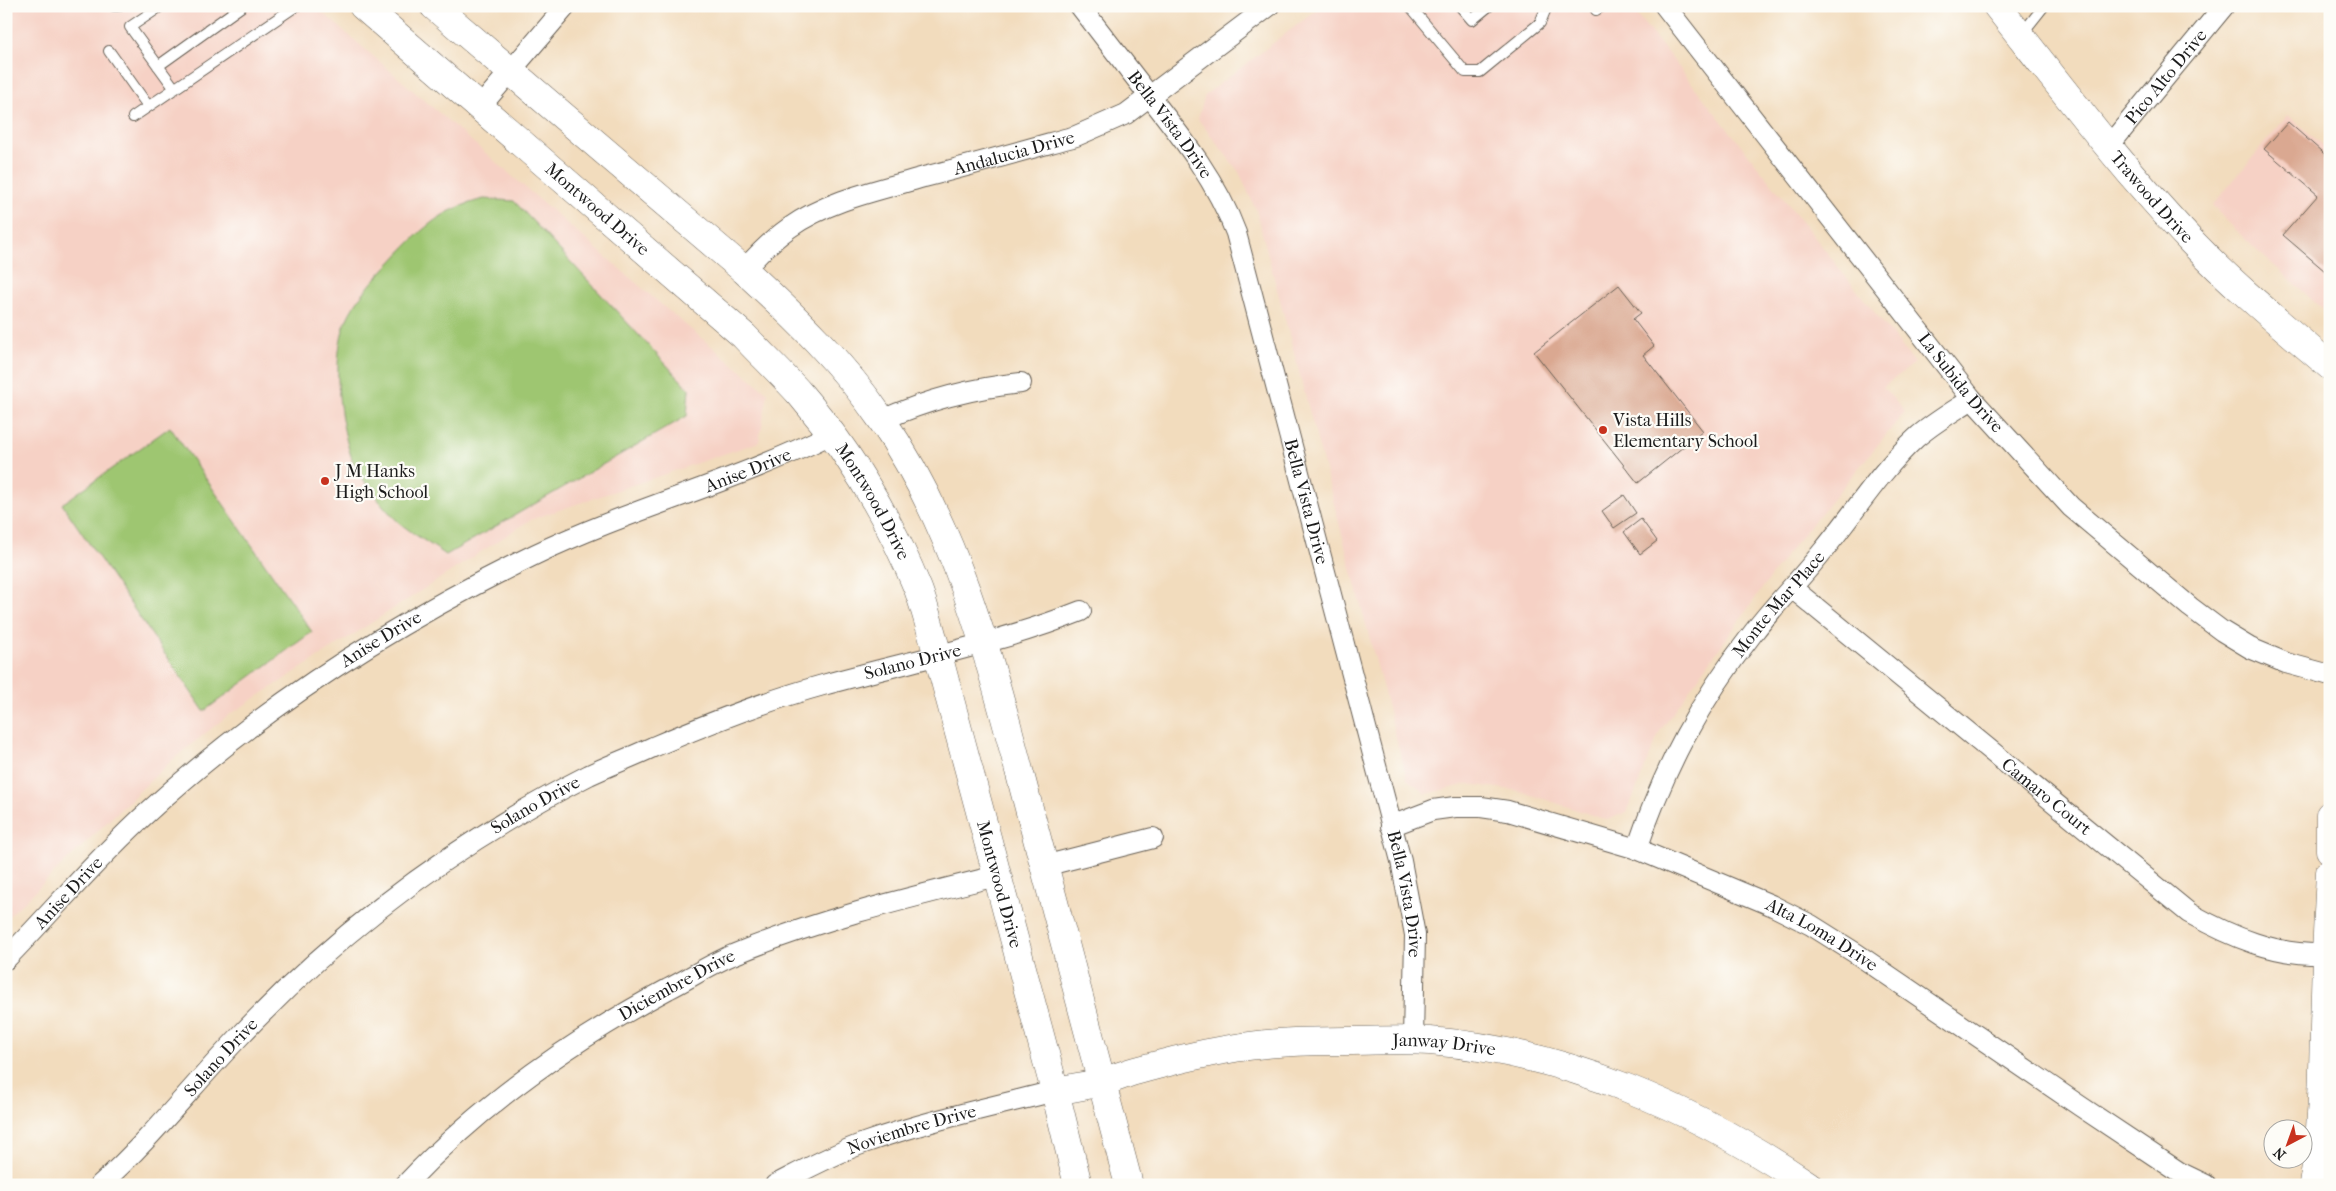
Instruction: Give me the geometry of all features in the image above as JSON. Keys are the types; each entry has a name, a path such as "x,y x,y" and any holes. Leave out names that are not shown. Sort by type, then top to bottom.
{"main road":[{"name":"Montwood Drive","path":"363,6 744,336 799,394 831,434 878,505 899,545 918,591 938,655 1055,1091 1078,1185"},
{"path":"434,6 510,73 744,270 789,312 851,378 882,420 913,471 948,542 984,643 1129,1185"},
{"name":"Trawood Drive","path":"1997,6 2108,147 2192,242 2246,293 2330,366"},
{"path":"2330,815 2330,850"},
{"path":"2313,1185 2326,1102 2326,954 2330,872"},
{"name":"Janway Drive","path":"1055,1091 1102,1082 1135,1071 1234,1048 1288,1041 1413,1040 1465,1045 1508,1053 1603,1080 1698,1118 1739,1140 1808,1185"}],"street":[{"path":"480,107 566,6"},
{"name":"Bella Vista Drive","path":"1080,6 1205,170 1226,206 1236,234 1401,861 1415,936 1413,1040"},
{"name":"Andalucia Drive","path":"744,270 767,245 789,227 814,213 883,188 1076,136 1111,122 1150,98 1269,6"},
{"name":"La Subida Drive","path":"1665,6 1972,399 2071,507 2190,607 2222,631 2250,648 2286,663 2330,675"},
{"name":"Pico Alto Drive","path":"2108,147 2224,6"},
{"path":"882,420 943,397 992,386 1021,382"},
{"name":"Monte Mar Place","path":"1637,849 1668,768 1694,717 1720,677 1754,631 1792,588 1892,464 1917,437 1972,399"},
{"name":"Anise Drive","path":"6,959 102,857 155,805 236,736 337,665 388,632 537,554 617,521 744,474 788,456 831,434"},
{"name":"Camaro Court","path":"1792,588 2189,913 2218,929 2260,946 2286,952 2326,954"},
{"name":"Solano Drive","path":"100,1185 123,1164 240,1035 326,953 400,893 474,842 536,804 591,774 692,730 762,704 820,685 1039,628 1081,611"},
{"name":"Alta Loma Drive","path":"1391,826 1433,810 1481,807 1508,811 1637,849 1771,905 1811,925 1857,954 2121,1134 2179,1172 2206,1185"},
{"path":"1044,866 1153,838"},
{"name":"Diciembre Drive","path":"405,1185 448,1142 507,1092 556,1055 618,1016 734,954 871,906 996,876"},
{"name":"Noviembre Drive","path":"775,1185 811,1166 863,1144 916,1126 1055,1091"}],"lane":[{"path":"161,6 130,27 175,89"},
{"path":"158,66 242,6"},
{"path":"133,117 296,6"},
{"path":"1410,6 1465,72 1480,72 1540,23 1547,6"},
{"path":"1460,6 1472,20 1489,6"},
{"path":"2020,36 2044,6"},
{"path":"109,51 148,106"}],"shaded area":[{"name":"J M Hanks High School","path":"6,6 315,6 664,307 768,393 759,442 530,520 226,717 172,760 6,919"},
{"name":"Vista Hills Elementary School","path":"1322,6 1630,6 1915,363 1883,387 1905,412 1787,554 1660,731 1627,812 1607,820 1520,791 1468,784 1426,794 1407,779 1256,210 1239,172 1198,119 1205,95"},
{"path":"2288,115 2330,151 2330,315 2253,247 2212,206"}],"green space":[{"path":"484,199 514,201 689,389 687,416 446,555 396,520 374,494 355,466 347,444 340,409 338,390 339,353 341,336 355,304 366,289 413,239 443,215 468,203"},
{"path":"170,427 312,632 204,711 62,504"}],"building":[{"path":"2288,122 2330,159 2330,265 2325,271 2283,235 2318,195 2264,149"},
{"path":"1619,285 1641,313 1633,319 1654,346 1643,355 1703,431 1638,483 1534,352"},
{"path":"1624,495 1636,513 1614,528 1602,511"},
{"path":"1641,519 1657,541 1640,554 1624,532"}],"place":[{"name":"Vista Hills Elementary School","path":"1603,430"},
{"name":"J M Hanks High School","path":"325,481"}]}
